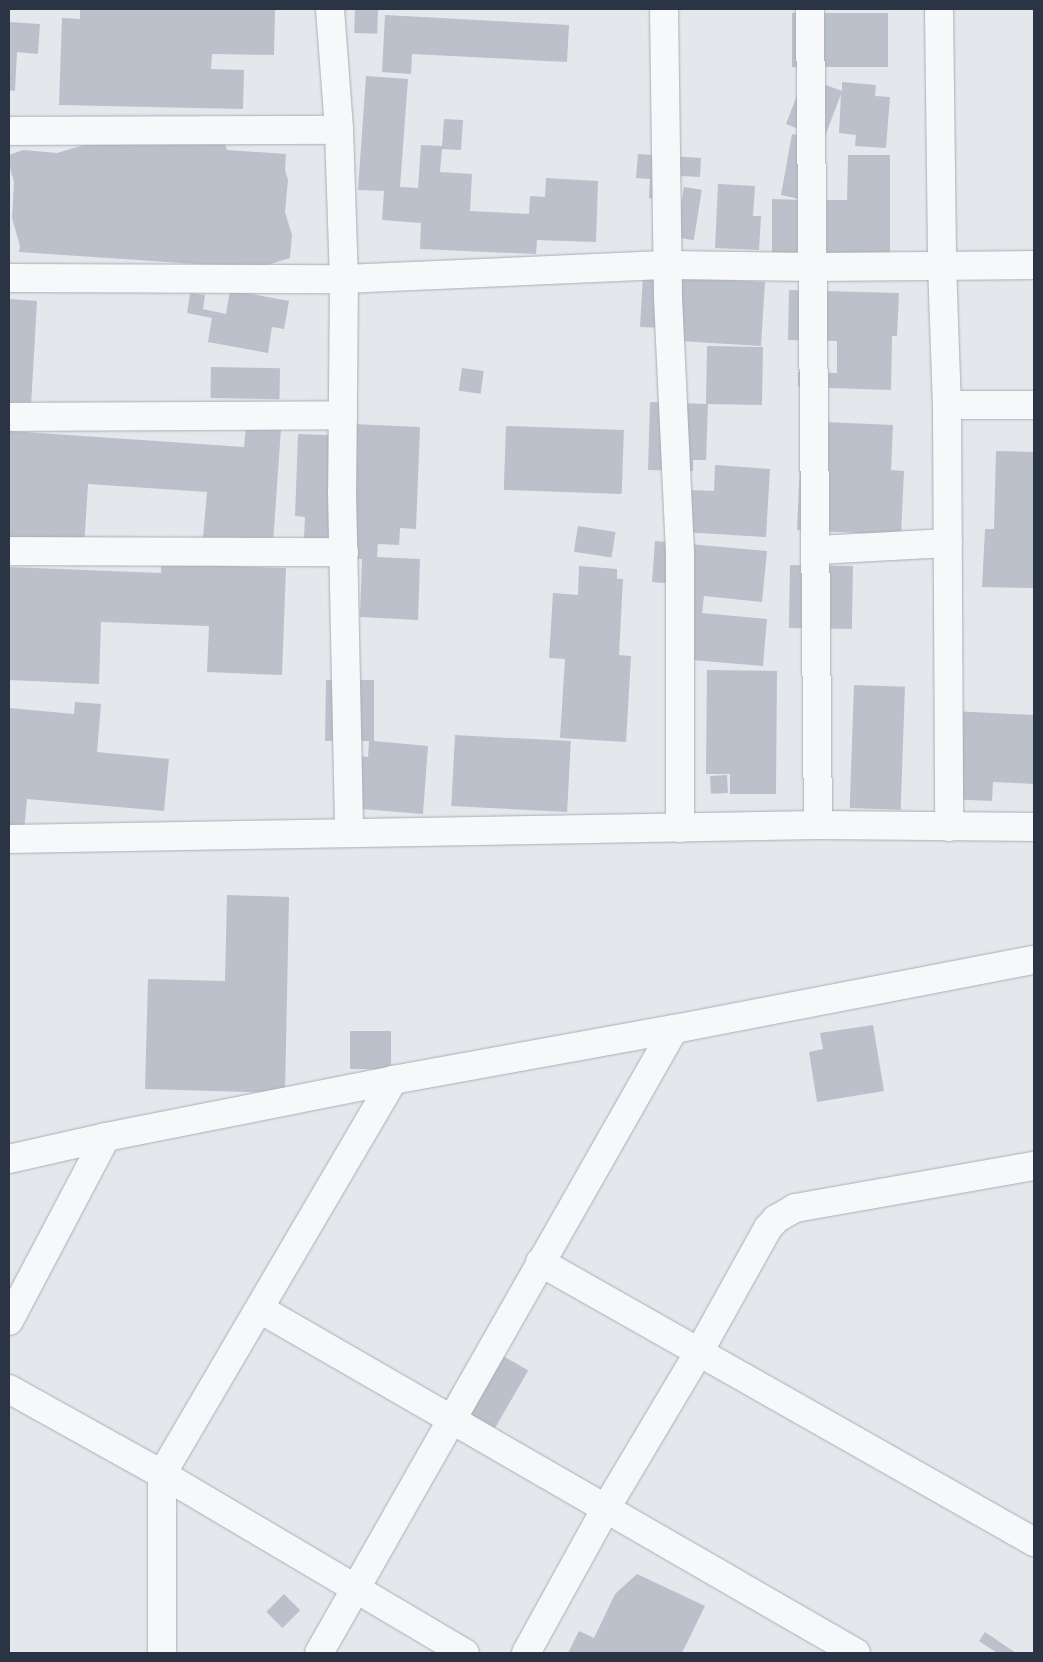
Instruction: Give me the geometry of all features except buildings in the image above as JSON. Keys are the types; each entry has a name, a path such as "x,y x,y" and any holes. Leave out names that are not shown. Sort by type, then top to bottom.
{"street":[{"path":"330,9 339,130 344,279 344,552 349,833"},
{"path":"664,9 669,265 680,552 680,828"},
{"path":"810,9 817,550 818,825"},
{"path":"939,9 942,264 947,405 949,827"},
{"path":"9,131 339,130"},
{"path":"9,278 344,279 669,265 813,267 942,264 1034,265"},
{"path":"947,405 1034,404"},
{"path":"9,417 343,415"},
{"path":"817,550 948,543"},
{"path":"9,552 344,552"},
{"path":"9,838 818,825 1034,827"},
{"path":"9,1159 106,1137 393,1080 674,1029 1034,960"},
{"path":"318,1653 356,1590 540,1262 674,1029"},
{"path":"162,1653 162,1474 393,1080"},
{"path":"9,1321 106,1137"},
{"path":"526,1653 606,1508 699,1352 768,1228 784,1213 795,1208 1034,1166"},
{"path":"540,1262 1034,1542"},
{"path":"260,1309 856,1653"},
{"path":"9,1389 162,1474 465,1653"}]}
